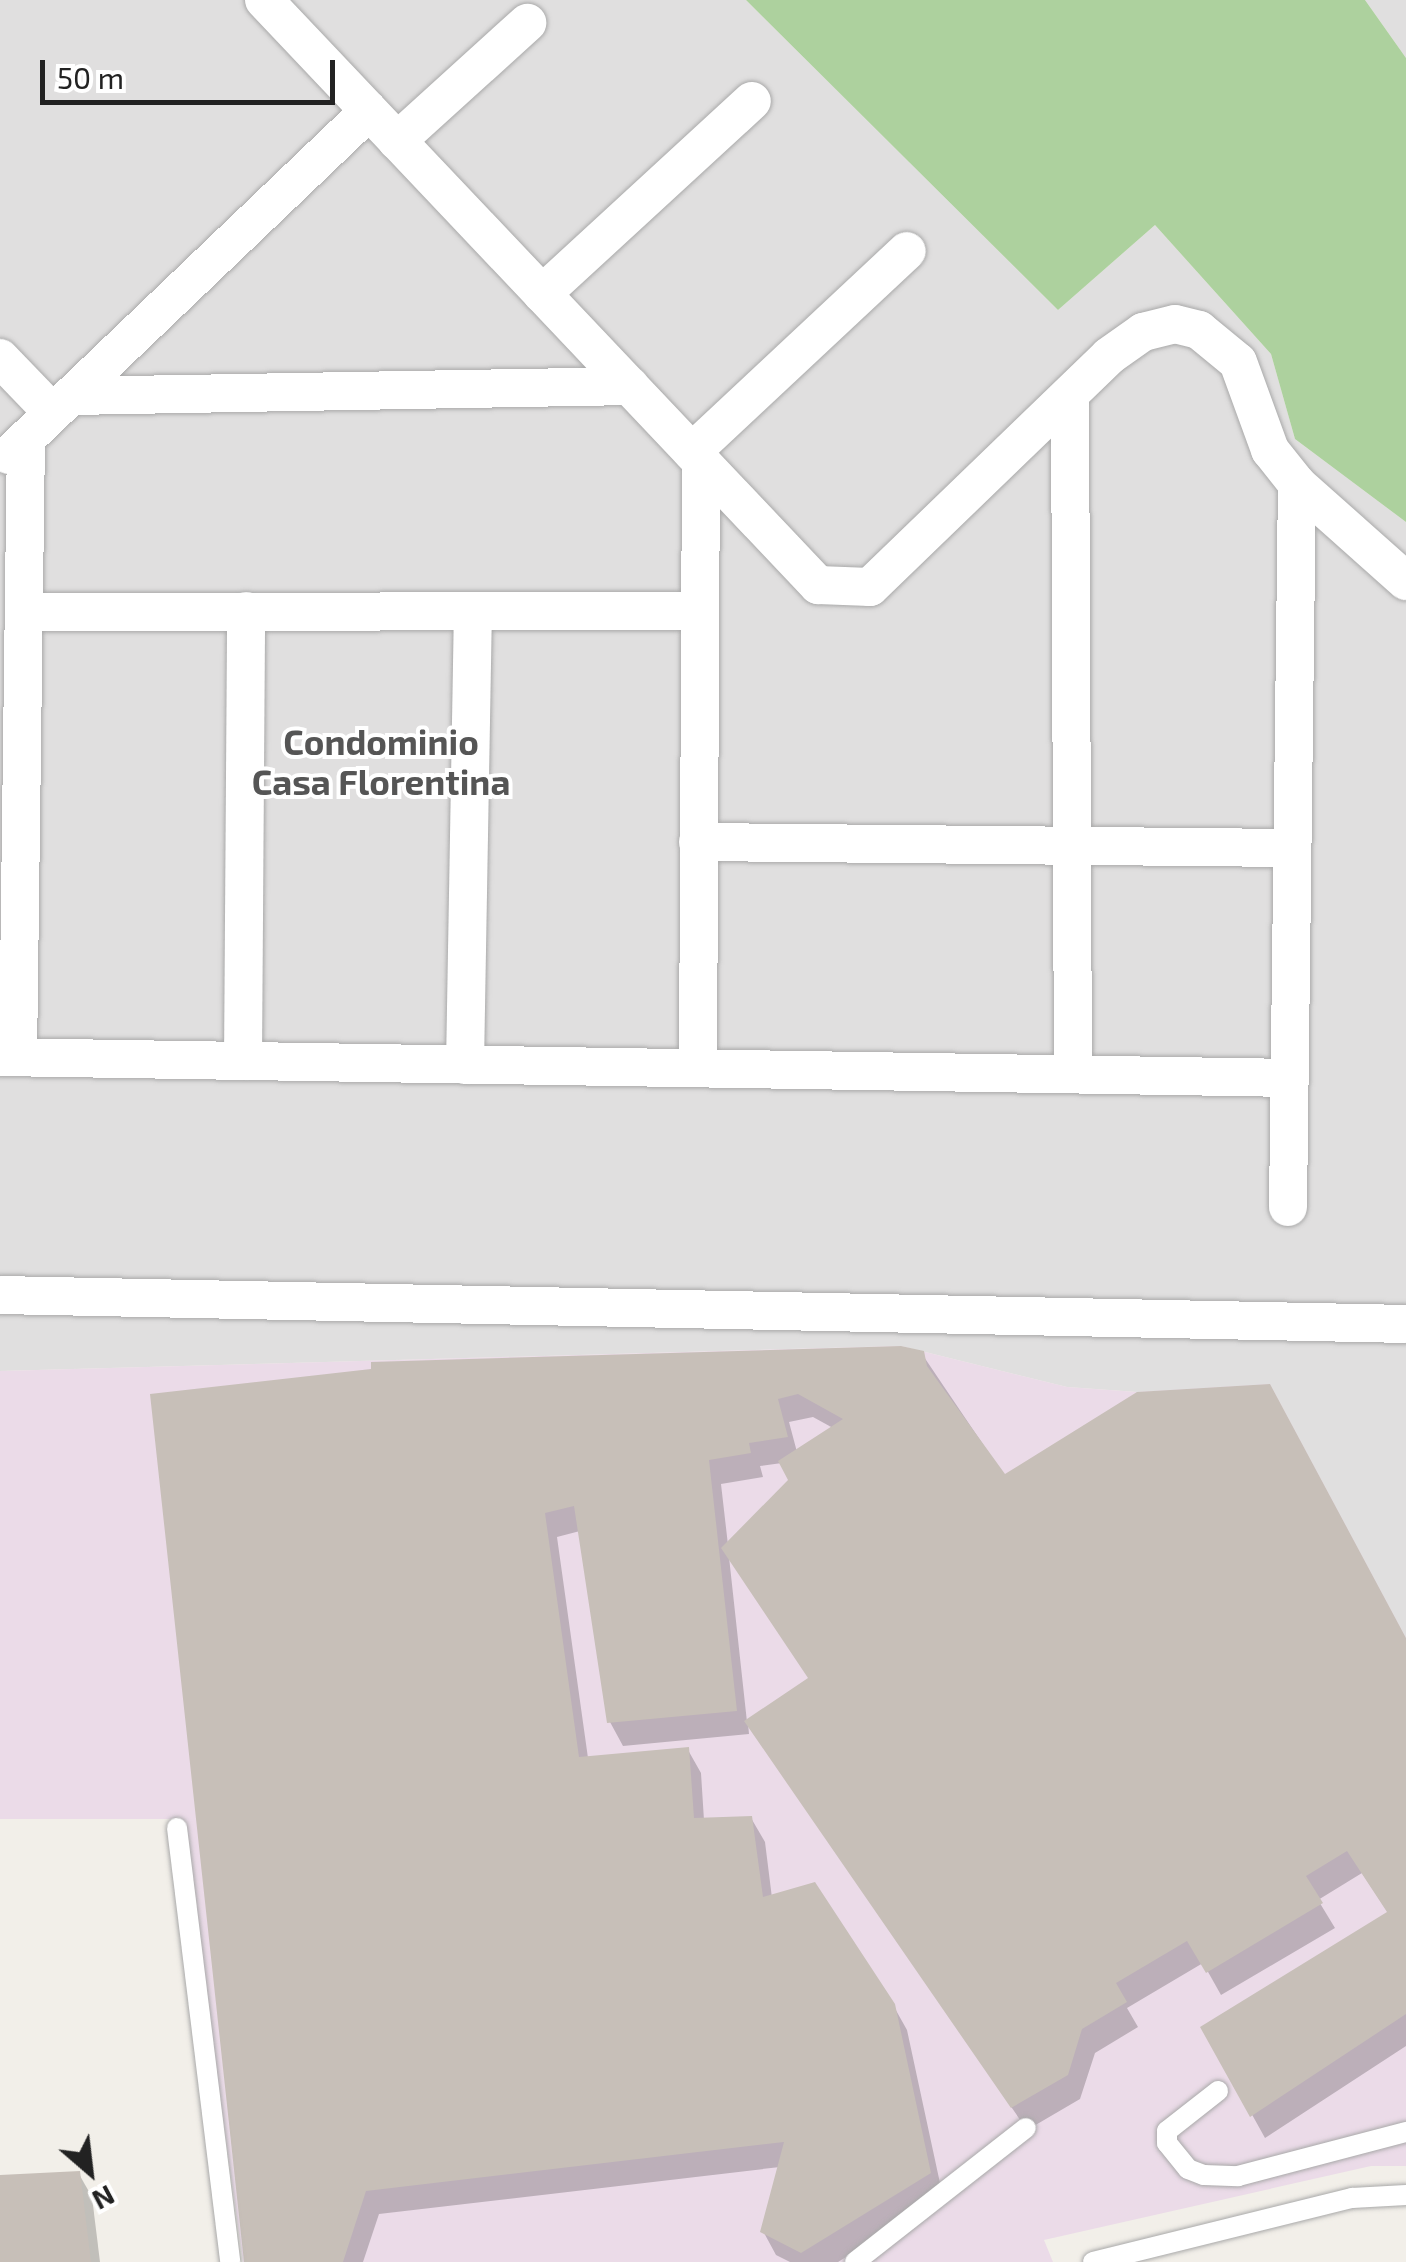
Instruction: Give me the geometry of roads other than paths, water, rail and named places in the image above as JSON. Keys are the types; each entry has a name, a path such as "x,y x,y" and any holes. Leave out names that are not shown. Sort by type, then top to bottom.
{"street":[{"path":"264,0 818,585 870,587 1070,395 1144,332 1175,324 1199,330 1238,362 1270,450 1297,484 1406,581"},
{"path":"397,141 527,22"},
{"path":"542,294 752,102"},
{"path":"37,428 368,111"},
{"path":"698,1068 696,457 907,251"},
{"path":"0,358 37,428 11,835 9,1057 1290,1078"},
{"path":"37,428 630,386"},
{"path":"1070,395 1073,1074"},
{"path":"1288,1207 1297,484"},
{"path":"24,612 699,610"},
{"path":"466,1064 473,611"},
{"path":"243,1061 246,612"},
{"path":"698,842 1292,848"},
{"path":"0,1296 1406,1324"}],"lane":[{"path":"177,1828 230,2262"},
{"path":"1218,2091 1167,2131 1166,2143 1188,2169 1204,2175 1238,2176 1406,2132"},
{"path":"856,2262 1026,2128"},
{"path":"1092,2262 1352,2198 1406,2195"}],"district":[{"name":"Condominio Casa Florentina","path":"381,761"}]}
